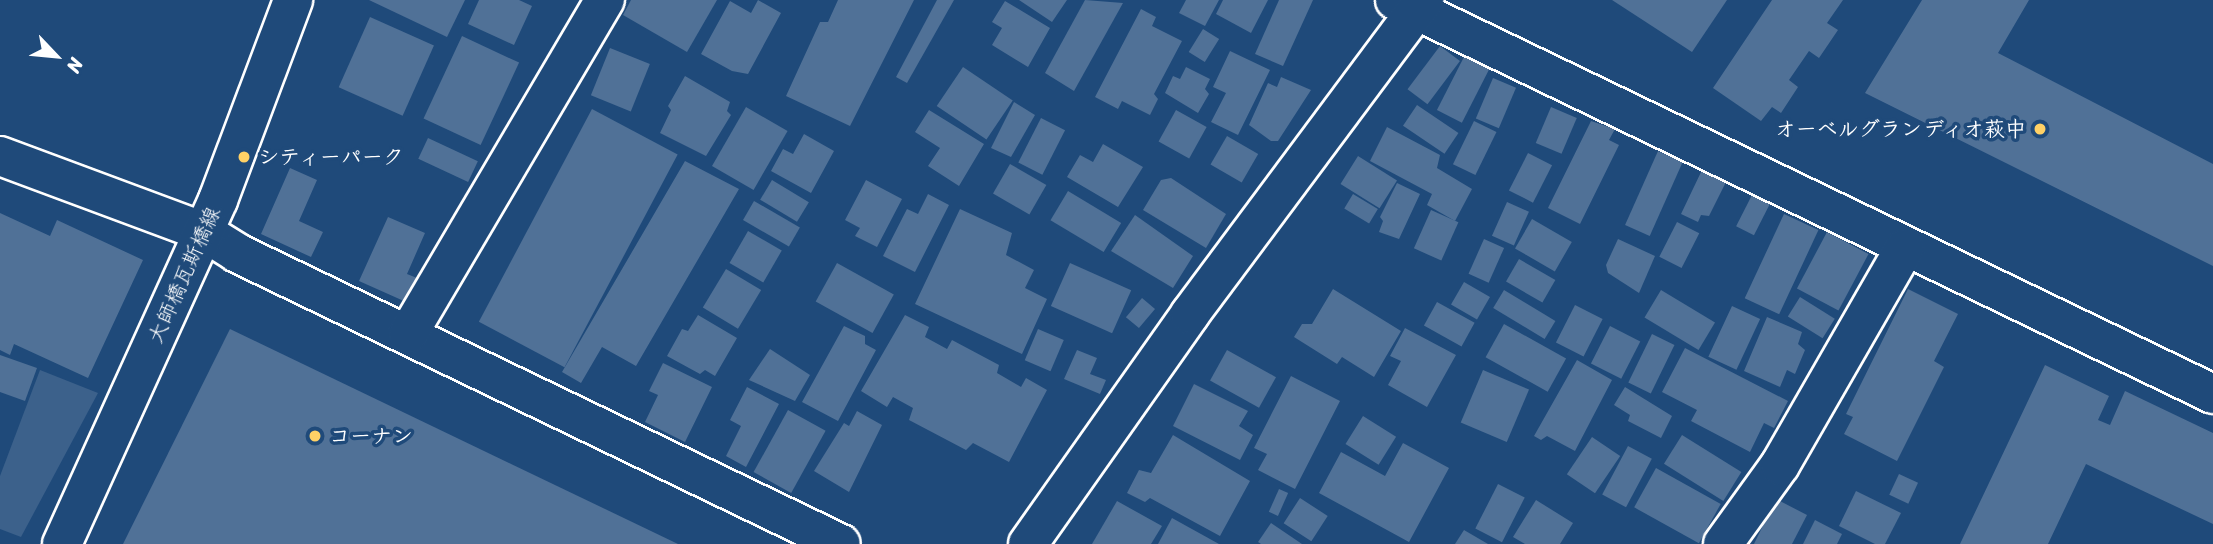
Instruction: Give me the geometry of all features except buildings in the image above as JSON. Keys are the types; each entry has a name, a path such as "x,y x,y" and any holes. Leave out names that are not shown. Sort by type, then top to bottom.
{"street":[{"name":"大師橋瓦斯橋線","path":"62,544 204,232 293,0"},
{"path":"408,334 604,0"},
{"path":"1028,544 1412,3 1905,248 2213,394"},
{"path":"0,156 204,232 237,253 841,544"},
{"path":"1723,544 1780,465 1905,248"}],"shaded area":[{"path":"40,370 98,393 21,537 0,529 0,476"}],"place":[{"name":"オーベルグランディオ萩中","path":"2040,129"},
{"name":"シティーパーク","path":"244,157"},
{"name":"コーナン","path":"315,436"}]}
